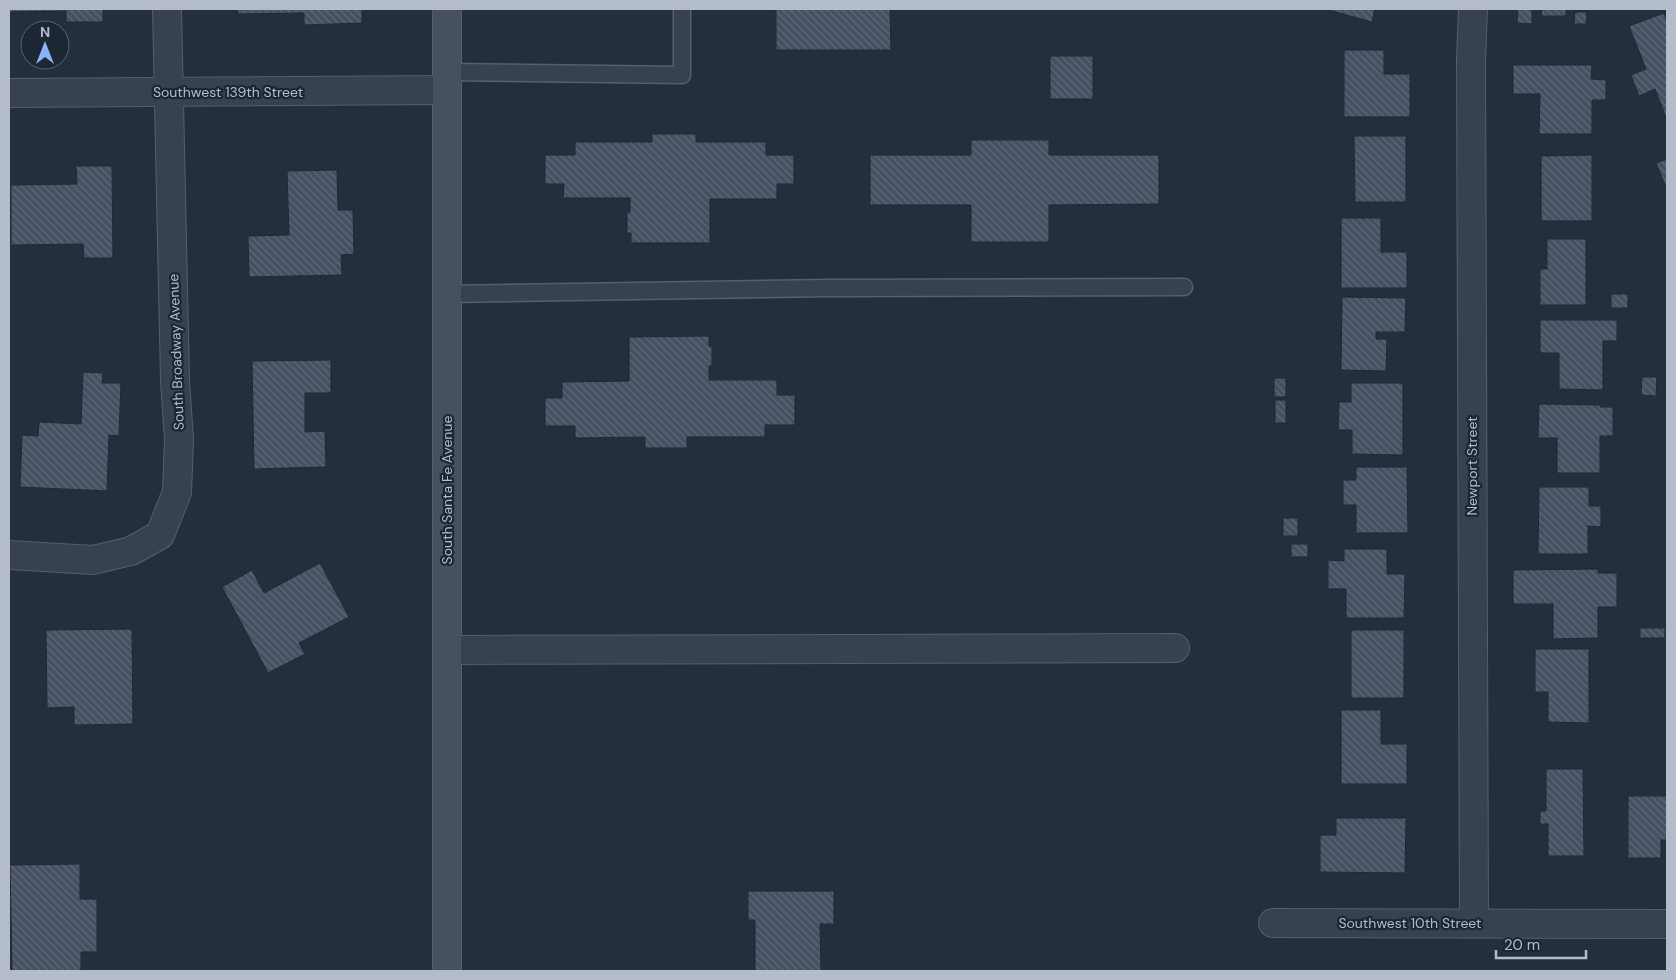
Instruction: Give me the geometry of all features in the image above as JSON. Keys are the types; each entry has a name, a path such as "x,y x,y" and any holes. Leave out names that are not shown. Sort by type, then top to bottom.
{"main road":[{"name":"South Santa Fe Avenue","path":"447,9 447,971"}],"street":[{"name":"South Broadway Avenue","path":"9,555 93,560 132,551 160,535 177,492 179,440 175,381 167,9"},
{"name":"Newport Street","path":"1473,9 1471,60 1474,923"},
{"name":"Southwest 139th Street","path":"9,93 170,92 447,81"},
{"path":"447,650 1176,648"},
{"name":"Southwest 10th Street","path":"1273,923 1667,924"}],"lane":[{"path":"447,81 682,75 682,9"},
{"path":"447,294 830,288 1184,287"}],"building":[{"path":"9,9 103,9 103,22 70,22 70,20 66,20 66,11 9,12"},
{"path":"237,9 362,9 362,23 304,25 304,13 238,14"},
{"path":"776,9 890,9 891,50 776,50"},
{"path":"1325,9 1375,9 1372,22"},
{"path":"1518,9 1532,9 1532,24 1517,23"},
{"path":"1542,9 1566,9 1566,16 1541,16"},
{"path":"1575,12 1587,12 1586,24 1574,24"},
{"path":"1664,13 1667,21 1667,120 1655,89 1639,96 1631,75 1646,69 1629,26"},
{"path":"1344,50 1384,50 1384,74 1410,74 1410,117 1344,117"},
{"path":"1050,56 1093,56 1093,99 1050,99"},
{"path":"1513,65 1592,65 1591,79 1606,80 1606,100 1592,100 1592,134 1539,134 1540,94 1513,94"},
{"path":"652,134 696,134 696,142 766,142 766,155 794,155 794,184 777,184 777,199 710,199 710,243 631,243 631,233 627,233 627,212 630,212 630,198 563,198 564,184 545,184 545,155 575,155 575,142 652,142"},
{"path":"1354,136 1406,136 1406,202 1355,202"},
{"path":"971,140 1049,140 1049,155 1159,155 1159,204 1049,205 1049,242 971,242 971,205 870,205 870,155 971,155"},
{"path":"1592,155 1592,221 1541,221 1541,156"},
{"path":"1667,159 1667,190 1656,163"},
{"path":"76,166 112,166 113,258 84,258 83,244 11,245 11,185 77,184"},
{"path":"337,170 338,210 353,210 354,254 341,255 342,275 249,277 248,236 289,235 287,171"},
{"path":"1341,218 1381,218 1381,252 1407,252 1407,288 1341,288"},
{"path":"1547,239 1586,239 1586,305 1540,305 1540,269 1547,269"},
{"path":"1611,294 1628,294 1628,308 1611,308"},
{"path":"1342,297 1406,298 1405,332 1376,332 1376,339 1387,339 1386,371 1341,370"},
{"path":"1540,320 1617,320 1617,341 1603,341 1603,390 1559,389 1559,353 1540,353"},
{"path":"709,336 709,346 712,346 712,366 709,366 709,380 777,380 777,395 795,395 795,425 765,425 765,437 687,437 687,448 645,448 645,437 575,438 575,426 545,426 545,398 562,398 562,382 629,381 629,337"},
{"path":"331,360 331,393 305,393 305,432 325,431 326,467 254,469 252,361"},
{"path":"83,372 103,373 102,383 121,383 119,436 109,435 107,491 20,487 22,435 38,436 39,422 81,424"},
{"path":"1642,377 1657,377 1656,396 1641,395"},
{"path":"1274,378 1286,378 1286,397 1274,397"},
{"path":"1351,383 1403,383 1403,455 1352,454 1352,430 1338,430 1339,402 1351,402"},
{"path":"1275,400 1286,400 1286,423 1275,423"},
{"path":"1539,404 1613,407 1613,436 1600,436 1600,473 1557,473 1557,438 1538,438"},
{"path":"1356,467 1407,467 1408,533 1356,533 1356,505 1343,505 1343,480 1356,480"},
{"path":"1539,487 1589,487 1589,506 1601,506 1601,527 1588,526 1588,554 1538,554"},
{"path":"1283,518 1298,518 1298,536 1283,536"},
{"path":"1291,544 1308,544 1308,557 1291,557"},
{"path":"1344,549 1387,549 1387,574 1405,574 1404,618 1346,618 1346,589 1328,589 1328,560 1344,561"},
{"path":"320,563 349,617 299,643 305,654 268,673 222,587 252,570 264,593"},
{"path":"1598,569 1598,573 1617,573 1617,607 1598,607 1598,638 1553,639 1553,604 1513,604 1513,570"},
{"path":"1640,628 1665,628 1665,638 1640,638"},
{"path":"132,629 133,724 74,725 74,707 47,708 46,630"},
{"path":"1351,630 1404,630 1404,698 1351,698"},
{"path":"1535,649 1589,649 1589,723 1548,722 1548,692 1535,692"},
{"path":"1341,710 1381,710 1381,744 1407,744 1407,784 1341,784"},
{"path":"1546,769 1583,769 1584,856 1548,856 1548,824 1540,824 1540,811 1546,811"},
{"path":"1628,796 1667,796 1667,840 1661,840 1661,858 1628,858"},
{"path":"1336,818 1406,818 1405,873 1320,872 1320,835 1336,835"},
{"path":"80,864 80,899 97,899 97,952 81,952 81,971 12,971 10,865"},
{"path":"748,891 834,891 834,924 820,924 821,971 755,971 755,920 748,920"}]}
